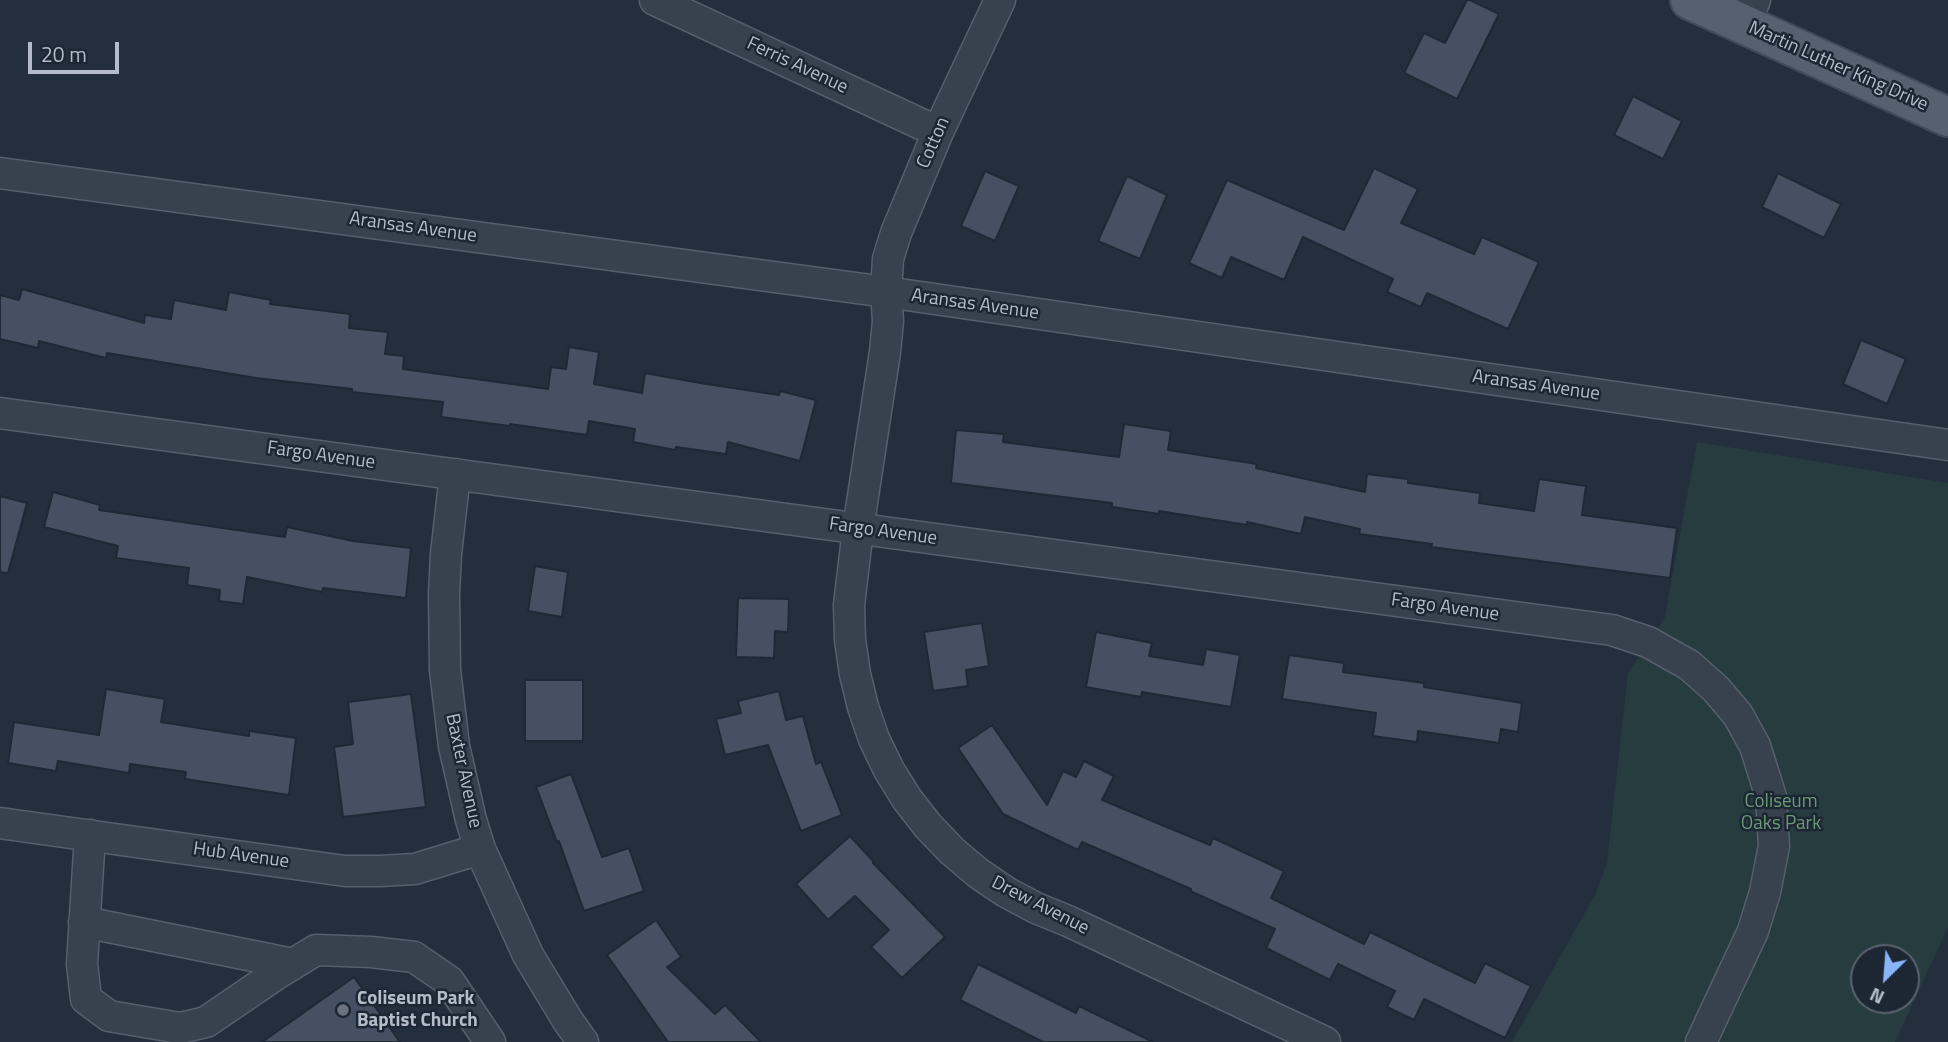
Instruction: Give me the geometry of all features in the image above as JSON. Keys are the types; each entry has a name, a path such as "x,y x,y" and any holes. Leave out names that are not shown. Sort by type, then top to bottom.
{"main road":[{"name":"Martin Luther King Drive","path":"1689,0 1749,12 1948,117"}],"street":[{"name":"Ferris Avenue","path":"655,0 938,132"},
{"name":"Cotton","path":"886,292 888,259 896,233 938,132 1000,0"},
{"name":"Aransas Avenue","path":"0,173 886,292 1948,445"},
{"name":"Drew Avenue","path":"886,292 886,352 849,605 855,674 863,707 889,770 928,826 952,851 1006,892 1325,1042"},
{"name":"Fargo Avenue","path":"0,413 1612,631 1648,642 1689,665 1716,689 1738,715 1755,746 1770,797 1774,846 1765,892 1753,931 1701,1042"},
{"name":"Baxter Avenue","path":"455,474 444,594 445,670 454,746 480,849 528,955 583,1042"},
{"name":"Hub Avenue","path":"0,823 345,871 415,869 480,849"},
{"path":"90,835 82,964 86,999 109,1016 180,1028 206,1022 316,950 414,957 449,981 490,1042"},
{"path":"84,922 293,964"}],"green space":[{"name":"Coliseum Oaks Park","path":"1697,442 1948,483 1948,927 1920,988 1920,944 1850,944 1850,1014 1908,1014 1895,1042 1512,1042 1596,893 1607,863 1628,673 1665,617"}],"building":[{"path":"1467,0 1499,14 1457,99 1404,73 1424,33 1445,43"},
{"path":"1633,96 1682,121 1663,159 1614,135"},
{"path":"1374,168 1418,189 1401,223 1474,254 1482,237 1539,262 1508,329 1427,293 1421,307 1387,292 1393,279 1303,237 1284,280 1231,257 1222,278 1189,263 1227,180 1344,230"},
{"path":"985,171 1019,186 995,241 961,226"},
{"path":"1778,173 1841,204 1824,238 1762,207"},
{"path":"1127,176 1167,195 1140,259 1098,241"},
{"path":"22,289 144,323 145,315 171,319 174,300 226,310 229,292 271,300 270,304 350,314 349,328 388,332 385,354 404,356 403,369 548,389 551,367 566,369 569,347 599,352 594,384 642,393 645,373 779,395 780,391 816,400 800,461 728,442 726,454 676,447 675,450 633,442 635,429 589,421 587,435 441,417 443,402 256,378 107,353 106,358 39,341 38,348 0,339 0,295 19,300"},
{"path":"1861,340 1906,359 1887,404 1843,384"},
{"path":"1124,424 1171,431 1168,450 1257,464 1256,468 1365,492 1367,474 1480,493 1479,503 1534,511 1539,479 1586,486 1582,515 1677,528 1670,578 1431,547 1432,544 1359,534 1360,529 1305,517 1301,534 1247,522 1247,525 1159,511 1159,514 1112,507 1112,503 951,483 956,430 1004,434 1003,442 1119,457"},
{"path":"53,492 100,505 99,510 285,537 287,527 353,541 411,548 406,598 323,588 322,592 247,577 243,604 219,601 220,590 187,585 189,568 116,558 118,546 44,527"},
{"path":"0,496 27,503 8,573 0,572"},
{"path":"535,566 568,572 562,617 528,611"},
{"path":"738,598 789,599 788,632 775,631 774,658 736,657"},
{"path":"982,623 989,666 966,670 968,686 933,691 924,632"},
{"path":"1096,632 1152,643 1149,656 1203,665 1206,649 1240,655 1231,707 1142,692 1141,697 1086,687"},
{"path":"1289,655 1344,663 1343,672 1424,683 1424,687 1522,703 1518,732 1501,729 1499,743 1418,731 1417,742 1373,736 1376,713 1282,699"},
{"path":"525,680 583,680 583,741 525,741"},
{"path":"106,689 165,699 161,722 249,736 249,731 296,738 289,795 185,779 186,772 130,764 129,773 58,761 56,771 8,763 14,722 99,735"},
{"path":"779,691 786,720 803,716 816,764 821,762 842,815 801,831 768,745 725,755 716,719 741,713 738,701"},
{"path":"411,694 426,807 343,817 334,747 353,744 348,702"},
{"path":"992,725 1047,805 1063,771 1076,777 1084,761 1114,776 1102,800 1210,845 1213,838 1284,871 1271,898 1364,944 1370,932 1475,983 1485,963 1531,986 1505,1038 1424,999 1414,1020 1387,1007 1395,991 1338,964 1330,980 1266,948 1275,929 1082,842 1078,850 1003,814 958,748"},
{"path":"571,774 602,857 629,848 644,891 584,911 536,787"},
{"path":"850,836 945,937 902,978 871,947 889,930 855,896 828,920 796,884"},
{"path":"656,920 681,957 667,967 715,1014 725,1005 761,1042 668,1042 607,955"},
{"path":"978,964 1076,1013 1079,1006 1153,1042 1043,1042 960,1000"},
{"name":"Coliseum Park Baptist Church","path":"354,977 400,1042 262,1042"}],"place":[{"name":"Coliseum Park Baptist Church","path":"343,1010"}]}
